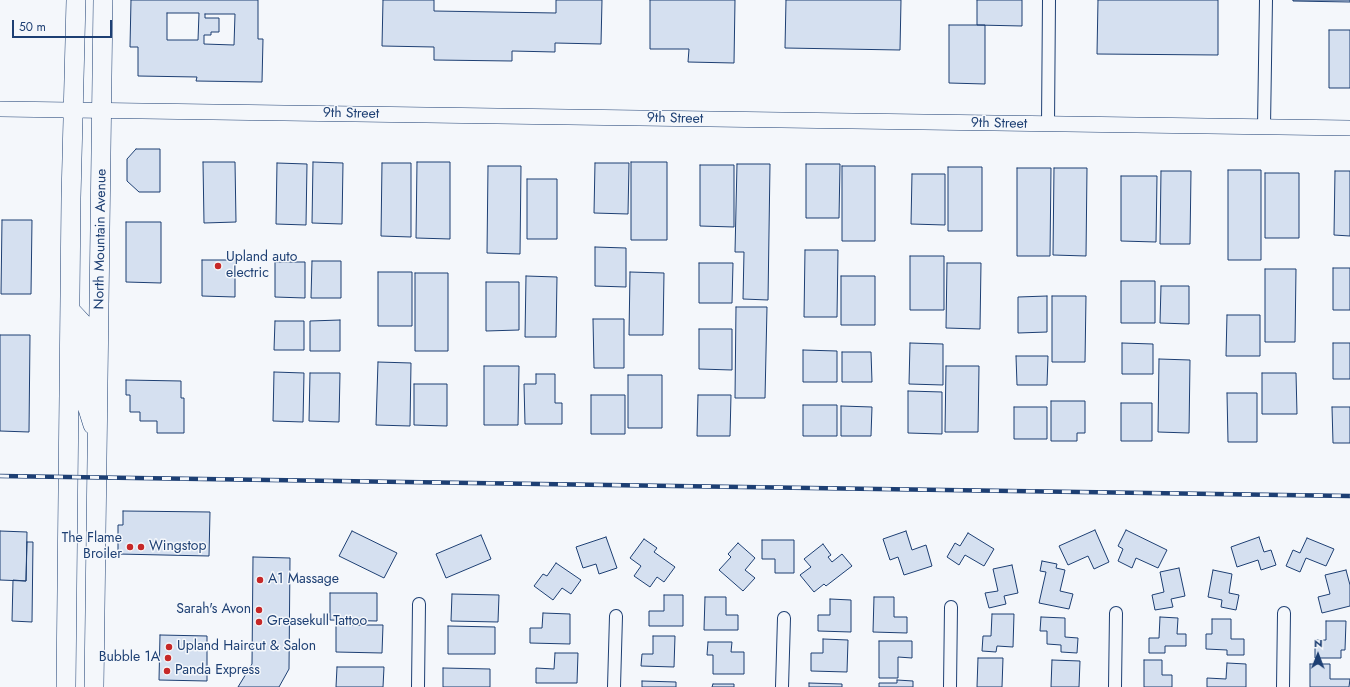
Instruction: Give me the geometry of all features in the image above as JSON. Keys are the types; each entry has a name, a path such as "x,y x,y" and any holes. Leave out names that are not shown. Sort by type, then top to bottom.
{"main road":[{"name":"North Mountain Avenue","path":"66,687 66,525 76,0"},
{"name":"North Mountain Avenue","path":"94,687 103,111 103,0"},
{"path":"71,217 80,242 84,268 83,301 100,313"},
{"path":"71,311 85,326 84,396 98,438"},
{"path":"66,525 75,539 79,559 77,687"}],"street":[{"path":"1048,0 1048,124"},
{"path":"1264,126 1266,0"},
{"name":"9th Street","path":"0,109 1350,128"},
{"path":"418,687 419,604"},
{"path":"950,687 951,607"},
{"path":"1115,687 1116,613"},
{"path":"1283,687 1284,613"},
{"path":"614,687 616,616"},
{"path":"782,687 784,618"}],"building":[{"path":"131,0 258,0 258,39 263,39 262,82 196,81 197,77 138,76 138,47 130,47","holes":["167,13 199,13 198,40 167,40","205,14 235,14 234,45 204,44 204,35 211,35 211,32 219,32 219,18 205,18"]},
{"path":"383,0 434,0 434,11 556,13 556,0 602,0 601,44 555,43 555,52 512,51 512,61 434,60 434,47 382,46"},
{"path":"650,0 735,0 734,63 688,62 689,49 650,49"},
{"path":"786,0 901,0 900,50 785,48"},
{"path":"977,0 1022,0 1022,26 977,25"},
{"path":"1098,0 1218,0 1218,55 1097,54"},
{"path":"1350,0 1350,2 1293,1"},
{"path":"949,25 985,25 985,84 949,83"},
{"path":"1329,30 1350,30 1350,88 1329,88"},
{"path":"136,149 160,149 160,192 139,192 127,181 127,159"},
{"path":"203,162 235,162 236,222 204,223"},
{"path":"313,162 343,163 342,224 312,223"},
{"path":"417,162 450,162 450,239 416,238"},
{"path":"631,162 667,162 667,240 631,240"},
{"path":"277,163 307,164 306,225 276,224"},
{"path":"382,163 411,163 411,237 381,236"},
{"path":"595,163 629,163 628,214 594,213"},
{"path":"737,164 770,164 768,300 743,299 744,252 735,252"},
{"path":"806,164 840,164 839,218 806,218"},
{"path":"700,165 734,165 734,227 700,226"},
{"path":"488,166 521,166 520,254 487,253"},
{"path":"842,166 875,166 875,241 842,241"},
{"path":"948,167 982,167 982,231 948,231"},
{"path":"1017,168 1051,168 1050,256 1017,256"},
{"path":"1054,168 1087,168 1086,256 1053,255"},
{"path":"1228,170 1261,170 1261,260 1228,260"},
{"path":"1161,171 1191,171 1190,244 1160,244"},
{"path":"1335,171 1350,171 1350,236 1334,235"},
{"path":"1265,173 1299,173 1299,238 1265,238"},
{"path":"912,174 945,174 945,225 911,224"},
{"path":"1121,176 1157,176 1156,242 1121,241"},
{"path":"527,179 557,179 557,239 527,239"},
{"path":"2,220 32,220 31,294 1,294"},
{"path":"126,222 161,222 161,283 126,282"},
{"path":"595,247 626,248 626,287 595,286"},
{"path":"805,250 838,250 837,317 804,317"},
{"path":"910,256 944,256 944,310 910,310"},
{"path":"202,260 235,260 235,297 202,296"},
{"path":"312,261 341,261 341,298 311,298"},
{"path":"275,262 305,262 305,298 275,297"},
{"path":"699,263 733,263 732,303 699,303"},
{"path":"947,263 981,263 980,329 946,328"},
{"path":"1333,268 1350,268 1350,310 1333,310"},
{"path":"1265,269 1296,269 1295,342 1265,342"},
{"path":"378,272 412,272 412,326 378,326"},
{"path":"630,272 664,273 663,335 629,335"},
{"path":"415,273 448,273 448,351 415,351"},
{"path":"526,276 557,277 556,337 525,337"},
{"path":"841,276 875,276 875,325 841,325"},
{"path":"1121,281 1155,281 1155,323 1121,323"},
{"path":"486,282 519,282 519,330 486,331"},
{"path":"1161,286 1189,286 1189,324 1160,323"},
{"path":"1047,296 1047,332 1018,333 1018,297"},
{"path":"1052,296 1086,296 1085,362 1052,362"},
{"path":"736,307 767,307 765,398 735,398"},
{"path":"1227,315 1260,315 1260,356 1226,356"},
{"path":"593,319 624,319 624,368 594,368"},
{"path":"340,320 340,351 310,351 310,321"},
{"path":"275,321 304,321 304,350 274,350"},
{"path":"699,329 732,329 732,370 699,369"},
{"path":"0,335 30,335 29,432 0,431"},
{"path":"910,343 943,344 943,385 909,384"},
{"path":"1122,343 1153,344 1153,374 1122,374"},
{"path":"1333,343 1350,343 1350,379 1333,379"},
{"path":"803,350 837,351 837,382 803,382"},
{"path":"842,352 871,352 872,382 842,382"},
{"path":"1016,356 1048,356 1047,385 1017,385"},
{"path":"1159,359 1190,360 1189,433 1158,432"},
{"path":"378,362 411,363 410,426 376,425"},
{"path":"484,366 519,366 518,425 484,425"},
{"path":"946,366 979,366 978,432 945,432"},
{"path":"274,372 304,373 303,422 273,421"},
{"path":"310,373 340,373 339,422 309,421"},
{"path":"1262,373 1296,373 1297,414 1262,414"},
{"path":"536,374 555,374 555,403 562,403 562,424 525,424 524,384 536,384"},
{"path":"628,375 662,375 662,428 628,428"},
{"path":"126,380 181,381 181,398 184,398 184,433 157,433 157,421 140,421 140,412 130,412 130,395 126,395"},
{"path":"414,384 447,384 447,426 414,425"},
{"path":"908,391 942,392 942,434 908,433"},
{"path":"1227,393 1257,393 1257,442 1228,442"},
{"path":"591,395 625,395 625,434 591,434"},
{"path":"698,395 731,395 730,436 697,436"},
{"path":"1051,401 1085,401 1085,433 1077,433 1077,441 1051,441"},
{"path":"1121,403 1152,403 1152,441 1121,441"},
{"path":"803,405 837,405 837,436 803,436"},
{"path":"841,406 872,407 871,436 841,436"},
{"path":"1014,407 1047,407 1047,439 1014,439"},
{"path":"1332,407 1350,407 1350,443 1333,443"},
{"path":"123,511 210,512 209,556 118,554 118,525 123,525"},
{"path":"1095,530 1109,562 1094,569 1088,556 1068,565 1059,546"},
{"path":"1126,530 1167,550 1158,568 1136,558 1132,568 1118,561 1123,549 1118,546"},
{"path":"0,531 27,532 26,581 0,580"},
{"path":"352,531 397,553 384,578 339,556"},
{"path":"906,531 912,550 926,545 932,566 904,575 898,557 890,560 883,539"},
{"path":"968,533 994,549 984,566 965,555 959,565 947,557 955,543 960,546"},
{"path":"481,535 491,559 446,578 436,554"},
{"path":"606,537 617,568 599,574 596,564 583,568 576,547"},
{"path":"1259,537 1264,552 1271,550 1276,565 1261,570 1258,560 1237,567 1231,547"},
{"path":"1307,538 1334,549 1326,566 1306,558 1300,572 1286,566 1293,550 1300,553"},
{"path":"644,539 657,548 654,552 675,567 664,582 657,577 650,587 634,576 641,566 630,558"},
{"path":"762,540 794,540 794,573 775,573 775,559 762,559"},
{"path":"27,542 33,542 32,622 12,621 13,580 26,581"},
{"path":"738,543 755,558 745,570 755,578 743,591 719,570 731,557 728,554"},
{"path":"823,544 831,555 828,557 832,562 842,554 852,566 826,586 824,584 814,592 800,575 811,567 804,559"},
{"path":"253,557 290,558 289,669 279,687 238,687 252,664"},
{"path":"1042,561 1057,564 1056,568 1065,570 1060,591 1073,594 1069,609 1039,603 1046,572 1040,571"},
{"path":"556,563 581,580 571,594 562,588 553,600 534,586 543,574 547,576"},
{"path":"1012,565 1018,593 1004,596 1006,604 989,608 985,593 998,591 993,569"},
{"path":"1179,568 1185,596 1171,599 1173,607 1155,610 1152,595 1164,592 1160,572"},
{"path":"1213,570 1232,574 1229,593 1239,595 1236,610 1221,607 1222,600 1208,597"},
{"path":"1346,570 1350,585 1350,606 1322,613 1318,597 1330,594 1325,575"},
{"path":"330,593 377,593 377,621 330,620"},
{"path":"452,594 499,595 498,622 451,621"},
{"path":"664,595 683,595 683,626 649,626 649,611 664,611"},
{"path":"705,597 726,597 726,615 738,615 738,630 704,630"},
{"path":"874,597 894,597 894,617 907,617 907,633 873,632"},
{"path":"830,599 851,600 851,632 818,631 818,615 830,615"},
{"path":"543,613 570,614 570,644 530,643 530,628 542,628"},
{"path":"992,614 1014,614 1013,647 997,646 996,652 982,651 983,636 991,636"},
{"path":"1041,617 1065,618 1065,637 1078,638 1077,653 1061,652 1061,645 1047,644 1047,631 1040,631"},
{"path":"1160,617 1178,618 1177,634 1186,634 1186,646 1165,646 1165,653 1149,653 1149,638 1159,638"},
{"path":"1212,619 1231,619 1231,639 1244,639 1244,655 1227,655 1227,650 1206,649 1206,634 1212,634"},
{"path":"1326,621 1346,621 1345,650 1341,650 1341,658 1315,658 1315,640 1326,640"},
{"path":"336,625 383,625 382,653 336,652"},
{"path":"448,626 495,627 495,654 448,654"},
{"path":"160,635 207,636 207,681 159,680"},
{"path":"653,636 675,636 674,667 641,666 642,654 653,654"},
{"path":"823,639 848,640 847,672 811,671 811,653 823,653"},
{"path":"879,641 912,641 912,658 898,657 898,678 879,678"},
{"path":"708,642 732,642 731,652 744,652 744,674 713,674 713,655 707,655"},
{"path":"555,653 578,653 577,683 536,683 536,668 554,669"},
{"path":"978,658 1003,658 1002,687 977,687"},
{"path":"1052,660 1080,661 1079,687 1051,687"},
{"path":"1144,660 1162,660 1162,675 1172,675 1172,687 1144,687"},
{"path":"1227,663 1246,664 1246,687 1207,687 1207,678 1226,679"},
{"path":"1310,664 1330,664 1330,679 1350,679 1349,687 1310,687"},
{"path":"337,667 384,667 383,687 336,687"},
{"path":"443,668 490,669 490,687 443,687"},
{"path":"897,680 913,681 913,687 879,687 879,683 897,683"},
{"path":"642,681 676,682 676,687 642,687"},
{"path":"809,683 842,684 842,687 809,687"},
{"path":"713,684 734,684 734,687 712,687"}],"railway":[{"path":"0,476 1350,496"}],"place":[{"name":"Upland auto electric","path":"218,266"},
{"name":"The Flame Broiler","path":"130,547"},
{"name":"Wingstop","path":"141,547"},
{"name":"A1 Massage","path":"260,580"},
{"name":"Sarah's Avon","path":"259,610"},
{"name":"Greasekull Tattoo","path":"259,622"},
{"name":"Upland Haircut & Salon","path":"169,647"},
{"name":"Bubble 1A","path":"168,658"},
{"name":"Panda Express","path":"167,671"}]}
